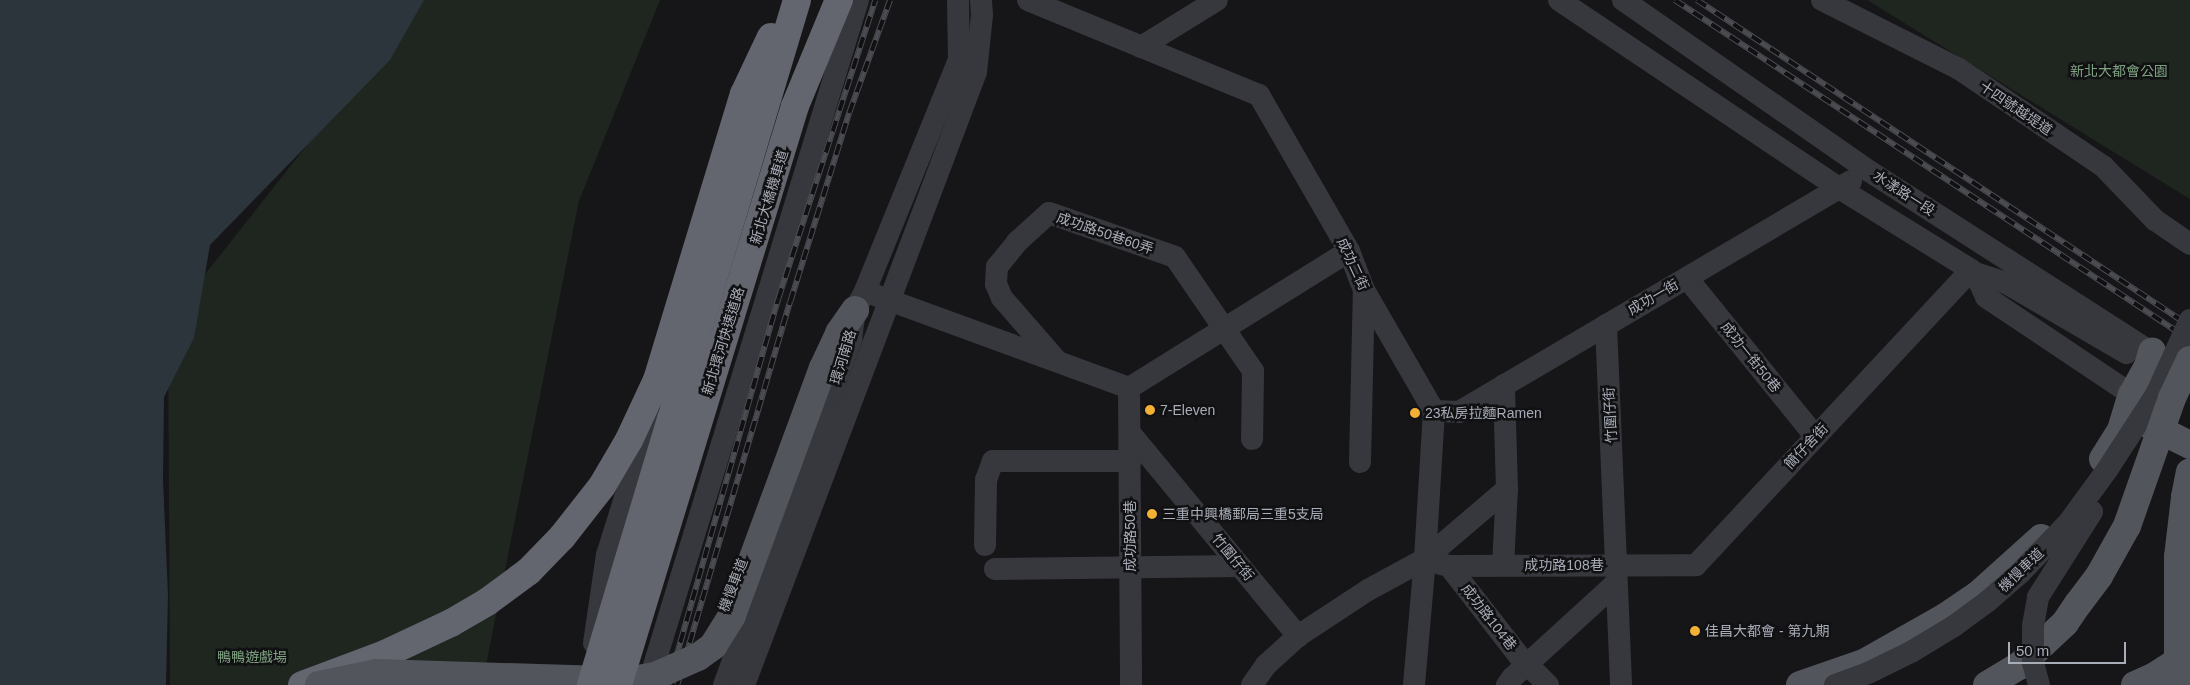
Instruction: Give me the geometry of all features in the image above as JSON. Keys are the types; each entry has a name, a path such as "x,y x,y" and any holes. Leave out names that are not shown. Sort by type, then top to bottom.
{"highway":[{"path":"302,685 384,654 451,624 487,602 529,571 562,537 602,486 629,440 657,380 744,94 789,0"},
{"name":"新北環河快速道路","path":"591,685 797,0"},
{"path":"613,685 658,500 810,0"},
{"name":"新北環河快速道路","path":"618,685 796,106 839,0"},
{"path":"591,685 599,677 636,542 658,500"}],"main road":[{"path":"319,685 377,673 627,681 656,676 698,657 713,646 732,615 817,369 860,301"},
{"path":"1800,685 1864,663 1945,617 1978,595 2047,532 2099,465 2143,396 2150,359"},
{"path":"1987,685 2019,666 2065,623 2099,576 2127,526 2172,398 2190,360"},
{"path":"2121,430 2141,419 2190,445"},
{"path":"2178,685 2178,557 2184,497 2190,472"},
{"path":"2135,685 2155,676 2184,657 2190,650"}],"street":[{"path":"689,398 782,0"},
{"name":"新北大橋機車道","path":"689,398 816,46 852,0"},
{"path":"648,685 858,0"},
{"name":"環河南路","path":"724,685 851,339 860,301 959,59 958,0"},
{"name":"環河南路","path":"744,685 976,72 982,15 981,0"},
{"name":"成功二街","path":"1028,0 1259,95 1349,251 1364,290 1434,411"},
{"path":"1140,46 1217,0"},
{"name":"水漾路一段","path":"1559,0 1839,188 1973,271 2008,284 2150,359 2190,377"},
{"name":"水漾路一段","path":"1623,0 1869,171 2150,359 2190,394"},
{"name":"十四號越堤道","path":"1822,0 1959,69 2103,166 2155,220 2190,244"},
{"name":"成功一街","path":"1434,411 1459,412 1869,171"},
{"name":"成功路50巷60弄","path":"1057,361 1002,298 996,284 997,267 1017,242 1049,213 1176,256 1225,328"},
{"path":"860,301 890,300 1129,388 1349,251"},
{"path":"1973,271 1986,296 2143,396 2190,431"},
{"name":"簡仔舍街","path":"1616,574 1696,566 1815,436 1973,271"},
{"name":"成功一街50巷","path":"1687,278 1815,436"},
{"path":"1360,462 1364,290"},
{"name":"機慢車道","path":"1835,685 1902,656 1954,626 1988,601 2020,573 2069,522 2107,470 2143,396 2190,320"},
{"name":"竹圍仔街","path":"1606,325 1616,574"},
{"path":"1225,328 1253,371 1252,440"},
{"name":"機慢車道","path":"384,685 428,668 460,664 633,673 664,666 699,646 720,618 817,369"},
{"path":"1503,565 1507,489 1504,385"},
{"name":"成功路50巷","path":"1129,388 1131,685"},
{"name":"機慢車道","path":"2039,685 2033,653 2033,626 2038,597 2131,450 2143,396"},
{"path":"1414,685 1426,559 1434,411"},
{"name":"竹圍仔街","path":"1130,433 1298,636"},
{"path":"985,545 986,480 993,461 1130,461"},
{"path":"1252,685 1266,666 1298,636 1368,590 1426,559 1507,489"},
{"path":"1426,559 1449,566"},
{"name":"成功路108巷","path":"1449,566 1503,565 1616,574 1621,685"},
{"path":"995,569 1240,566"},
{"name":"成功路104巷","path":"1449,566 1519,656 1548,685"},
{"path":"1508,685 1616,574"},
{"path":"2178,685 2190,675"}],"green space":[{"name":"鴨鴨遊戲場","path":"422,0 660,0 579,201 482,685 170,685 168,321"},
{"name":"新北大都會公園","path":"1867,0 2190,0 2190,199"}],"shaded area":[{"path":"0,0 424,0 390,60 210,245 194,338 164,397 163,480 168,595 166,685 0,685"}],"railway":[{"path":"668,685 778,299 875,0"},
{"path":"677,685 790,302 849,113 890,0"},
{"path":"1675,0 2190,340"},
{"path":"1697,0 2190,326"}],"place":[{"name":"7-Eleven","path":"1150,410"},
{"name":"23私房拉麵Ramen","path":"1415,413"},
{"name":"三重中興橋郵局三重5支局","path":"1152,514"},
{"name":"佳昌大都會 - 第九期","path":"1695,631"}]}
